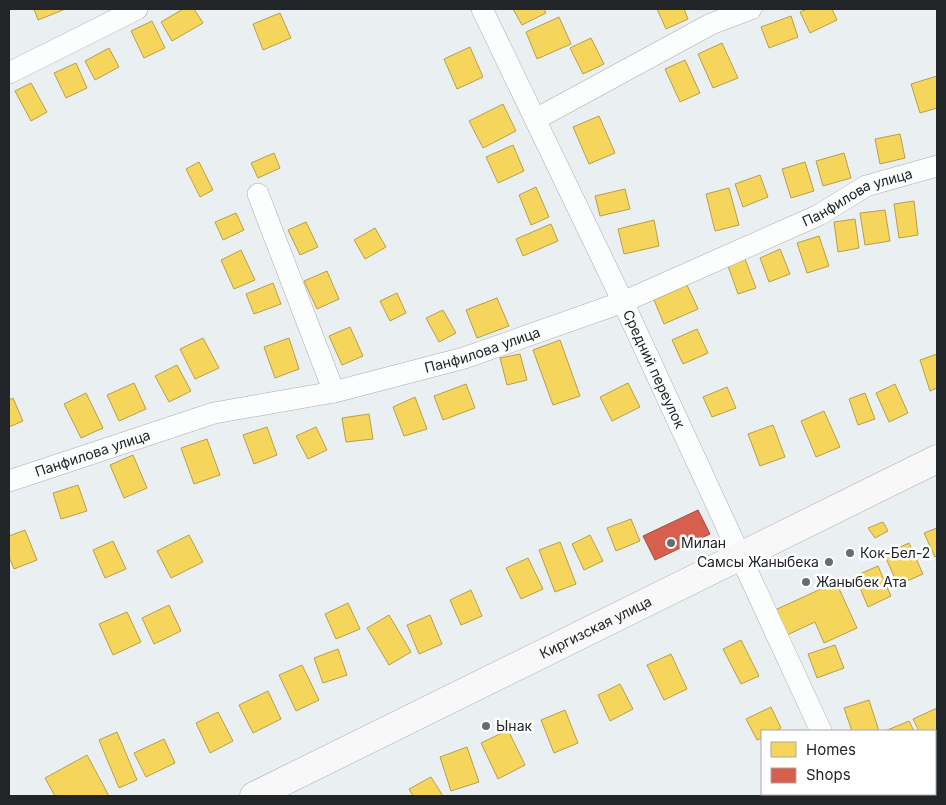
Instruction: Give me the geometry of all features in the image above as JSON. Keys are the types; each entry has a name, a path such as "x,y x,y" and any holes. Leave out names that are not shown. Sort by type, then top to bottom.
{"main road":[{"name":"Киргизская улица","path":"254,796 937,459"}],"street":[{"path":"9,73 137,9"},
{"name":"Средний переулок","path":"482,9 623,302 738,556 821,730"},
{"path":"536,119 711,24 751,9"},
{"name":"Панфилова улица","path":"9,481 214,413 334,392 464,358 623,302 819,215 866,186 937,166"},
{"path":"258,194 334,392"}],"building: Homes":[{"path":"34,9 62,9 63,10 38,20"},
{"path":"183,9 194,9 203,23 172,41 161,22"},
{"path":"513,9 544,9 546,13 522,25"},
{"path":"657,9 684,9 688,19 666,29"},
{"path":"807,9 832,9 837,20 810,33 800,12"},
{"path":"280,13 291,38 263,50 253,24"},
{"path":"791,16 798,37 769,48 761,27"},
{"path":"559,17 571,44 537,59 526,32"},
{"path":"152,21 165,48 144,58 131,31"},
{"path":"591,38 604,64 583,74 570,48"},
{"path":"722,43 738,78 713,88 698,54"},
{"path":"470,47 483,77 457,89 444,59"},
{"path":"109,48 119,67 95,80 85,61"},
{"path":"685,60 700,93 680,102 665,69"},
{"path":"76,63 87,88 66,98 54,73"},
{"path":"937,76 937,108 920,113 911,84"},
{"path":"31,83 47,112 31,121 15,91"},
{"path":"503,104 516,131 483,148 469,121"},
{"path":"599,116 615,153 589,164 573,127"},
{"path":"900,134 905,158 880,164 875,139"},
{"path":"513,145 524,171 498,183 486,157"},
{"path":"274,153 280,168 258,178 251,163"},
{"path":"844,153 851,178 823,186 816,161"},
{"path":"199,162 213,190 200,197 186,169"},
{"path":"805,162 814,191 791,198 782,169"},
{"path":"760,175 768,197 743,207 735,184"},
{"path":"536,187 549,217 531,225 519,195"},
{"path":"729,188 739,225 715,231 706,194"},
{"path":"625,189 630,209 600,216 595,196"},
{"path":"914,201 918,235 899,238 894,204"},
{"path":"885,210 890,241 865,245 860,213"},
{"path":"236,213 244,230 223,240 215,222"},
{"path":"855,219 859,248 838,252 834,222"},
{"path":"654,220 659,246 624,254 618,229"},
{"path":"306,222 318,247 300,255 288,230"},
{"path":"551,224 558,241 523,256 516,239"},
{"path":"375,228 386,247 365,259 354,240"},
{"path":"819,236 829,266 807,273 797,243"},
{"path":"780,249 790,274 769,282 760,258"},
{"path":"241,250 255,280 234,289 221,260"},
{"path":"745,259 756,288 738,294 728,266"},
{"path":"327,271 339,299 317,309 304,281"},
{"path":"273,283 281,304 254,314 246,294"},
{"path":"687,285 698,309 664,324 654,300"},
{"path":"397,293 406,313 390,321 380,301"},
{"path":"497,298 509,326 477,338 466,310"},
{"path":"443,310 456,333 439,342 426,318"},
{"path":"350,327 363,356 342,365 329,336"},
{"path":"697,329 708,353 683,364 672,340"},
{"path":"203,338 219,368 195,379 180,349"},
{"path":"289,338 299,369 275,378 264,347"},
{"path":"560,340 580,396 553,405 533,350"},
{"path":"520,354 527,380 507,385 500,358"},
{"path":"937,354 937,388 930,391 920,360"},
{"path":"177,365 191,391 169,402 155,376"},
{"path":"134,383 146,409 119,421 107,395"},
{"path":"628,383 640,407 612,421 600,397"},
{"path":"466,384 475,408 443,420 434,396"},
{"path":"895,384 908,413 889,422 876,393"},
{"path":"727,387 736,408 712,417 703,397"},
{"path":"86,393 103,428 81,438 64,404"},
{"path":"865,393 875,419 858,425 849,399"},
{"path":"415,397 427,429 404,436 393,407"},
{"path":"13,398 23,421 9,427 9,400"},
{"path":"824,411 840,447 816,457 801,421"},
{"path":"369,414 373,439 346,442 342,418"},
{"path":"773,425 785,457 760,466 748,434"},
{"path":"267,427 277,455 254,464 243,435"},
{"path":"316,427 327,450 308,459 296,436"},
{"path":"207,439 220,475 194,484 181,448"},
{"path":"133,455 147,488 124,498 110,465"},
{"path":"78,485 87,511 61,519 53,493"},
{"path":"631,519 640,541 616,551 607,528"},
{"path":"883,522 888,531 875,538 868,528"},
{"path":"937,528 937,556 935,557 924,533"},
{"path":"25,530 37,560 14,569 9,557 9,536"},
{"path":"189,535 203,562 171,578 157,551"},
{"path":"590,535 603,561 584,570 572,544"},
{"path":"113,541 126,569 105,578 93,550"},
{"path":"560,542 576,584 555,592 539,550"},
{"path":"909,543 923,574 898,585 884,554"},
{"path":"528,558 543,589 521,599 506,568"},
{"path":"878,566 891,596 868,607 855,576"},
{"path":"836,582 857,628 824,643 815,622 787,635 775,610"},
{"path":"471,590 482,616 461,625 450,600"},
{"path":"348,603 360,629 336,639 325,614"},
{"path":"169,605 181,631 154,644 142,618"},
{"path":"127,612 141,642 113,655 99,624"},
{"path":"389,615 411,652 389,665 367,628"},
{"path":"430,615 442,644 419,654 407,625"},
{"path":"741,640 759,676 741,684 723,649"},
{"path":"835,645 844,668 817,678 808,654"},
{"path":"338,649 347,675 323,683 314,658"},
{"path":"671,654 687,689 664,700 647,665"},
{"path":"302,665 319,700 296,711 279,675"},
{"path":"620,684 633,709 610,721 598,695"},
{"path":"268,691 281,719 253,733 239,705"},
{"path":"869,700 879,730 852,730 844,708"},
{"path":"771,707 781,728 778,730 761,730 761,738 757,740 746,719"},
{"path":"937,708 937,740 936,730 918,730 913,719"},
{"path":"565,710 578,743 554,753 541,720"},
{"path":"218,712 233,741 210,753 196,723"},
{"path":"909,721 914,730 887,730"},
{"path":"508,730 525,765 498,779 481,743"},
{"path":"117,732 137,780 119,788 99,740"},
{"path":"164,739 175,763 146,777 134,753"},
{"path":"467,747 479,782 451,791 440,757"},
{"path":"87,755 109,796 55,796 45,778"},
{"path":"431,777 443,796 413,796 409,789"}],"building: Shops":[{"path":"698,510 710,534 655,560 643,536"}],"place":[{"name":"Милан","path":"671,543"},
{"name":"Кок-Бел-2","path":"850,553"},
{"name":"Самсы Жаныбека","path":"829,562"},
{"name":"Жаныбек Ата","path":"806,582"},
{"name":"Ынак","path":"486,726"}]}
